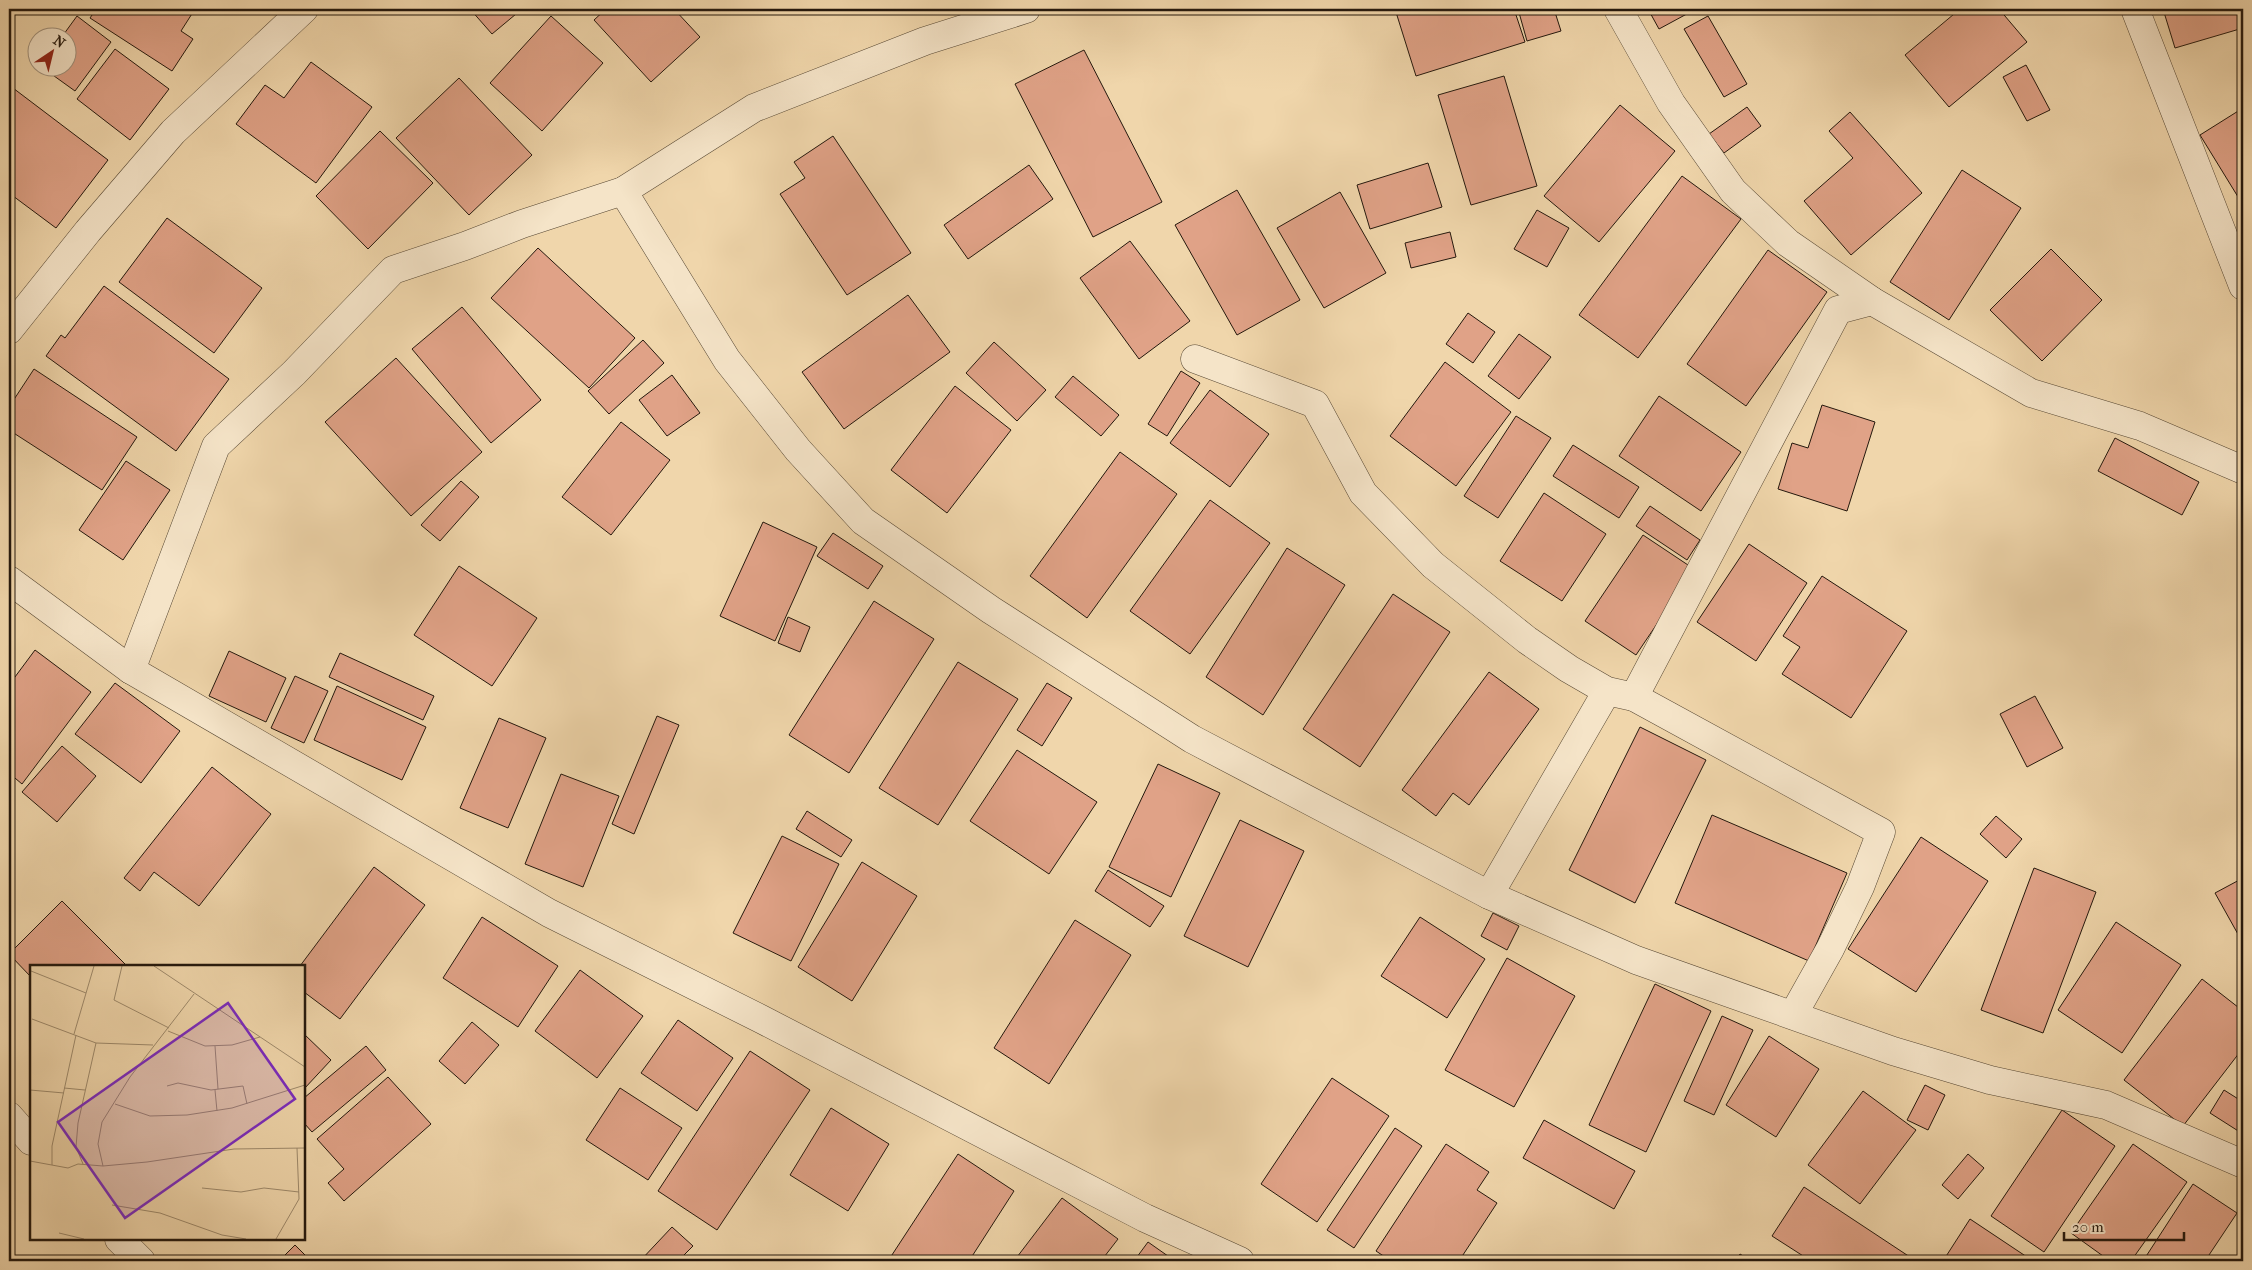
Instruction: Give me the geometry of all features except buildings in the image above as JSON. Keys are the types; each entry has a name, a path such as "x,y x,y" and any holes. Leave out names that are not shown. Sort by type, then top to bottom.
{"street":[{"path":"9,330 88,231 173,132 304,9"},
{"path":"131,670 216,446 294,373 393,270 465,246 522,224 623,191 754,108 925,41 1026,9"},
{"path":"1618,9 1671,102 1733,191 1788,243 1872,301 2031,393 2140,426 2243,470"},
{"path":"2135,9 2243,286"},
{"path":"623,191 728,360 798,450 863,521 991,610 1192,739 1489,895 1636,960 1893,1051 1990,1080 2106,1106 2243,1164"},
{"path":"1634,697 1838,310 1872,301"},
{"path":"1195,359 1315,404 1363,493 1433,565 1527,640 1569,670 1606,691 1634,697 1881,832 1860,887 1830,949 1793,1015"},
{"path":"9,580 131,670 549,913 761,1019 1145,1218 1240,1261"},
{"path":"1489,895 1606,691"},
{"path":"9,1116 30,1140"},
{"path":"121,1240 141,1261"}]}
